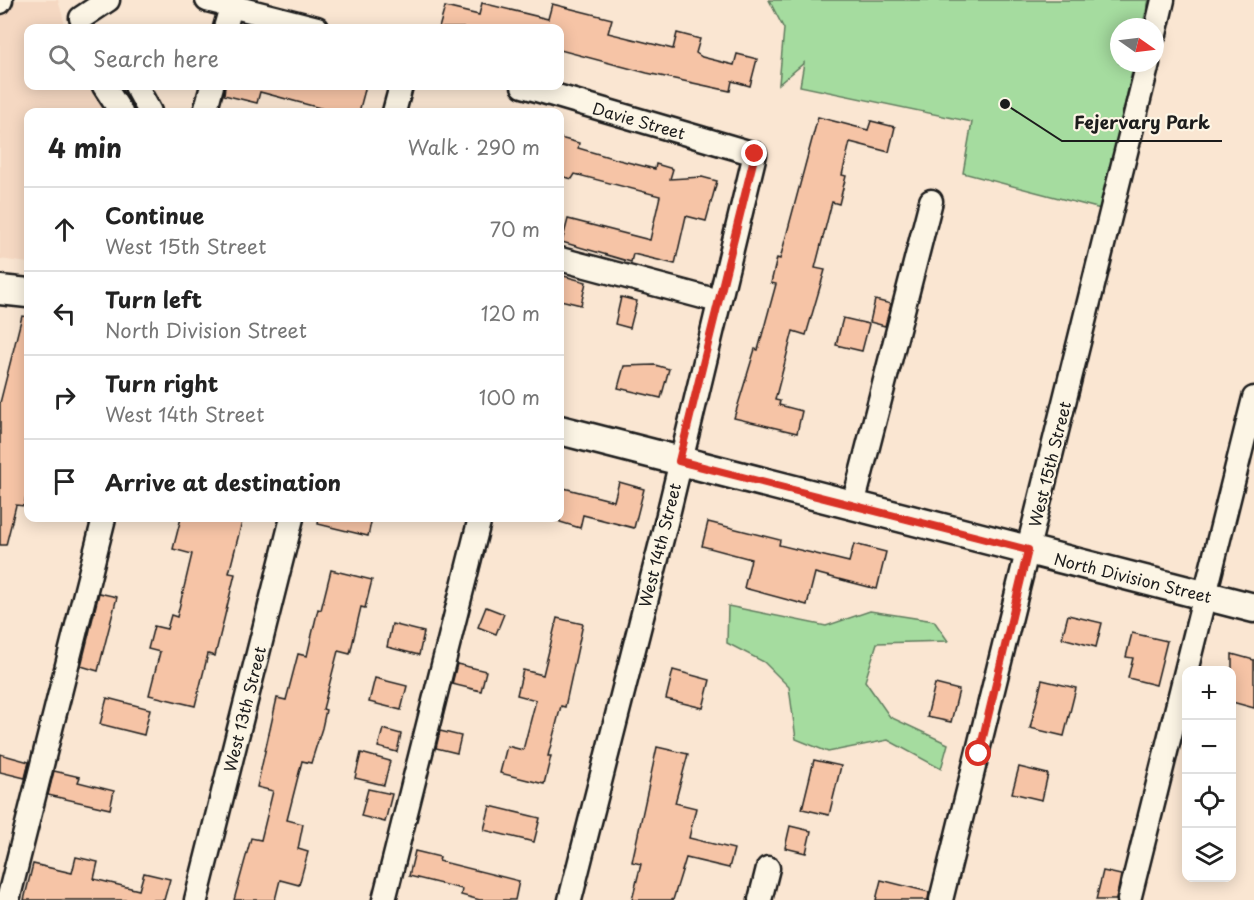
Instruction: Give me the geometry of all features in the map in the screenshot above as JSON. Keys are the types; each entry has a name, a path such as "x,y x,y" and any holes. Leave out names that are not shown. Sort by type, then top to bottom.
{"main road":[{"path":"0,290 24,293"},
{"name":"North Division Street","path":"564,431 1254,608"}],"street":[{"path":"82,19 108,0"},
{"path":"207,0 232,3 303,24"},
{"path":"1159,18 1163,0"},
{"path":"226,24 232,3"},
{"name":"West 15th Street","path":"941,900 1146,72"},
{"path":"107,90 118,108"},
{"path":"138,90 148,108"},
{"path":"206,108 211,90"},
{"path":"395,108 400,90"},
{"name":"Davie Street","path":"537,90 755,154"},
{"name":"West 14th Street","path":"570,900 755,154"},
{"path":"853,505 931,201"},
{"path":"564,260 718,301"},
{"path":"1129,900 1254,398"},
{"path":"8,900 103,522"},
{"name":"West 13th Street","path":"196,900 291,522"},
{"path":"384,900 479,522"},
{"path":"760,900 768,868"}],"shaded area":[{"path":"0,0 58,0 65,24 24,24 24,90 92,90 103,108 24,108 24,262 0,259"}],"green space":[{"path":"769,0 1149,0 1144,18 1110,18 1110,72 1132,72 1101,209 963,173 972,122 800,86 804,63 779,84 784,29"},
{"path":"728,606 826,626 870,611 934,621 948,641 877,643 865,681 890,717 948,744 941,769 888,740 828,752 796,739 789,687 764,662 727,643"}],"building":[{"path":"482,3 548,19 552,4 612,19 608,33 673,49 677,33 700,39 696,53 702,57 734,65 737,54 757,59 750,86 732,81 730,91 647,73 564,51 564,24 440,24 445,7 479,15"},
{"path":"225,90 365,90 360,108 320,108 260,92 257,103 224,95"},
{"path":"818,117 868,130 871,121 895,127 889,152 850,142 842,175 846,176 839,204 832,202 815,268 825,270 806,335 793,331 775,400 780,401 779,405 802,411 797,433 734,418 755,349 758,350 776,284 771,283 777,258 780,259"},
{"path":"564,139 579,143 578,148 619,160 655,169 656,164 673,169 670,179 702,177 717,181 706,221 686,216 675,264 633,254 631,262 564,243 568,219 650,240 660,196 575,174 572,179 564,177"},
{"path":"564,276 586,282 581,305 564,301"},
{"path":"621,297 637,301 630,328 615,324"},
{"path":"875,300 891,304 885,326 870,322"},
{"path":"22,316 24,316 24,506 16,505 6,545 0,545 0,403"},
{"path":"843,318 869,324 862,351 836,345"},
{"path":"655,365 669,369 661,398 618,388 624,366"},
{"path":"619,482 644,489 634,528 583,515 580,528 560,522 564,522 564,488 614,501"},
{"path":"180,522 242,522 229,573 235,574 215,656 208,654 195,706 149,695 160,652 148,649 154,626 167,629 171,615 177,617 192,554 173,549"},
{"path":"318,522 371,522 368,536 318,524"},
{"path":"708,522 780,540 779,545 849,562 854,544 886,552 877,589 815,573 807,605 744,588 751,559 702,546"},
{"path":"331,570 372,580 365,608 361,607 350,654 338,651 323,709 326,710 322,728 311,763 302,761 287,820 303,824 298,849 308,852 299,885 280,880 275,900 234,900 251,838 261,840 273,791 257,787 277,698 286,700 298,654 307,656 318,609 321,610"},
{"path":"99,593 117,597 98,671 81,666"},
{"path":"486,607 504,614 496,634 478,627"},
{"path":"1068,615 1102,623 1096,647 1062,638"},
{"path":"557,618 583,624 565,707 561,706 548,756 551,756 544,784 500,773 507,746 523,750 536,700 517,695 523,670 543,675"},
{"path":"392,624 424,632 419,655 387,647"},
{"path":"1132,633 1167,641 1156,685 1128,678 1133,658 1126,657"},
{"path":"1232,654 1254,660 1254,708 1236,703 1236,666 1232,666"},
{"path":"457,664 486,671 481,691 452,684"},
{"path":"673,670 710,680 703,708 666,699"},
{"path":"375,678 407,686 401,710 369,702"},
{"path":"1042,680 1076,688 1064,736 1030,728"},
{"path":"935,684 959,690 951,722 927,717"},
{"path":"107,698 150,709 144,735 100,724"},
{"path":"383,729 401,734 397,752 378,747"},
{"path":"440,731 461,736 457,753 436,748"},
{"path":"657,747 688,754 675,803 696,808 689,838 734,849 729,868 686,858 673,900 632,900 641,864 632,862"},
{"path":"361,753 390,761 384,785 355,778"},
{"path":"0,754 29,762 25,778 0,772"},
{"path":"814,760 841,766 829,815 802,809"},
{"path":"1019,767 1048,774 1042,800 1012,793"},
{"path":"54,771 80,777 78,782 114,791 110,809 48,795"},
{"path":"368,789 392,794 385,822 361,816"},
{"path":"490,806 540,818 534,842 484,830"},
{"path":"790,826 811,831 806,853 785,848"},
{"path":"415,851 440,857 439,861 519,881 515,900 480,900 461,895 462,889 409,876"},
{"path":"76,857 98,862 94,879 139,890 144,873 170,879 164,900 24,900 33,864 72,873"},
{"path":"1103,871 1121,875 1116,900 1096,900"},
{"path":"881,880 929,892 928,900 876,900"}],"place":[{"name":"Fejervary Park","path":"1005,104"}],"route":[{"path":"755,154 679,461 1028,550 979,754"}]}
